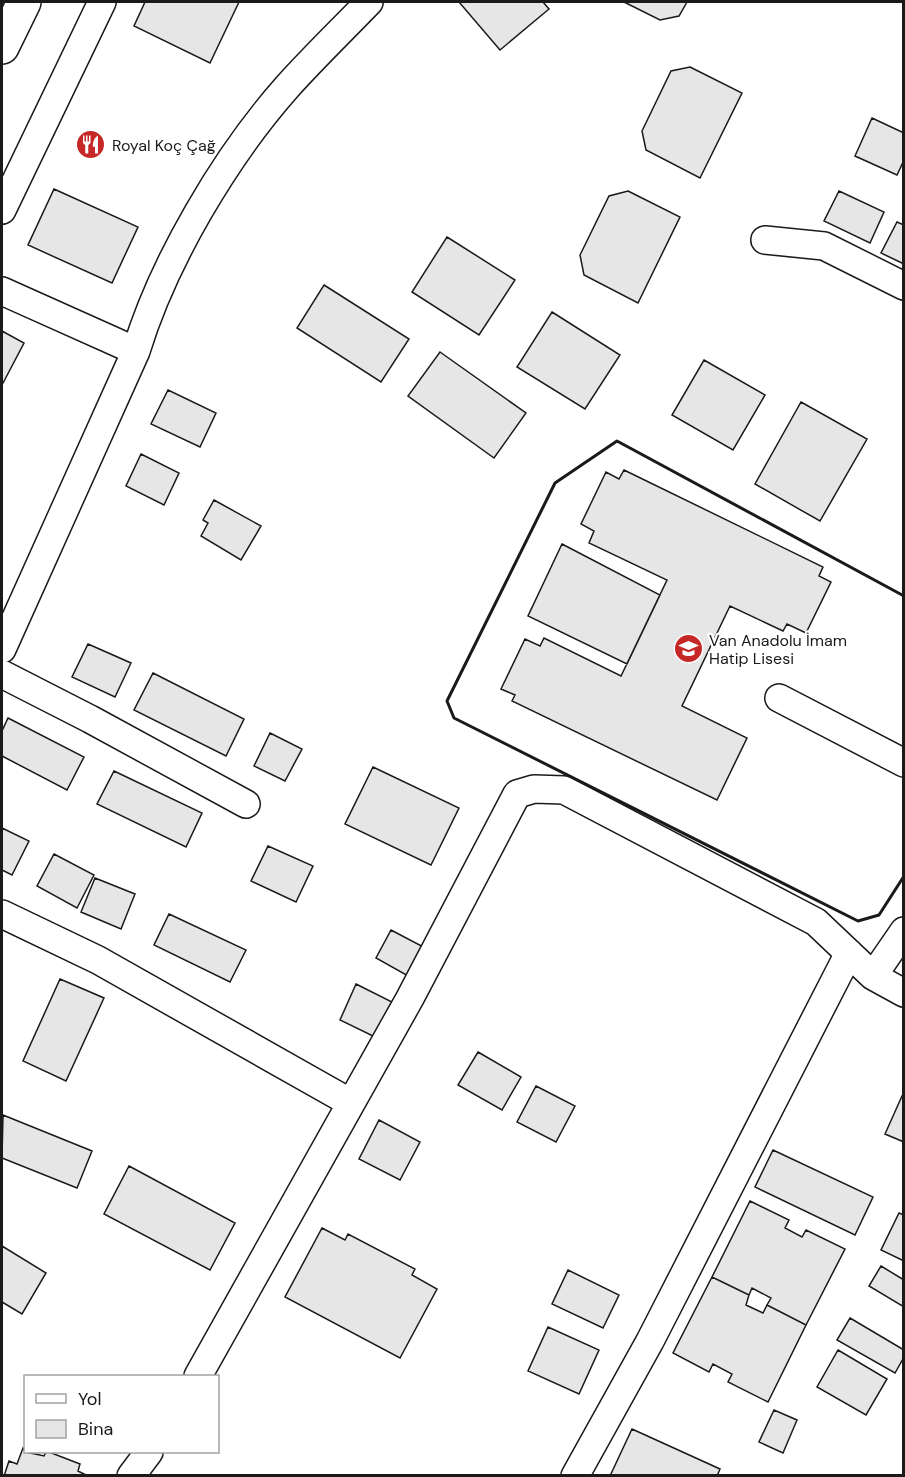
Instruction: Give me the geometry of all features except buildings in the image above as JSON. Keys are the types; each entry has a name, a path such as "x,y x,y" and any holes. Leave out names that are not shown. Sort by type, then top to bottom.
{"highway":[{"path":"2,47 24,2"}],"street":[{"path":"2,210 102,2"},
{"path":"2,649 136,351 144,325 176,257 225,167 286,88 369,2"},
{"path":"765,240 824,246 903,286"},
{"path":"2,291 136,351"},
{"path":"2,674 246,804"},
{"path":"779,698 903,763"},
{"path":"199,1375 351,1103 517,794 534,789 564,790 816,922 873,976 903,993"},
{"path":"2,914 98,960 351,1103"},
{"path":"873,976 903,931"},
{"path":"575,1476 650,1341 849,953"},
{"path":"131,1476 148,1453"}],"wall":[{"path":"904,596 617,441 555,483 447,701 454,718 858,921 879,915 904,876"}],"place":[{"name":"Royal Koç Çağ","path":"91,145"},
{"name":"Van Anadolu İmam Hatip Lisesi","path":"688,649"}]}
